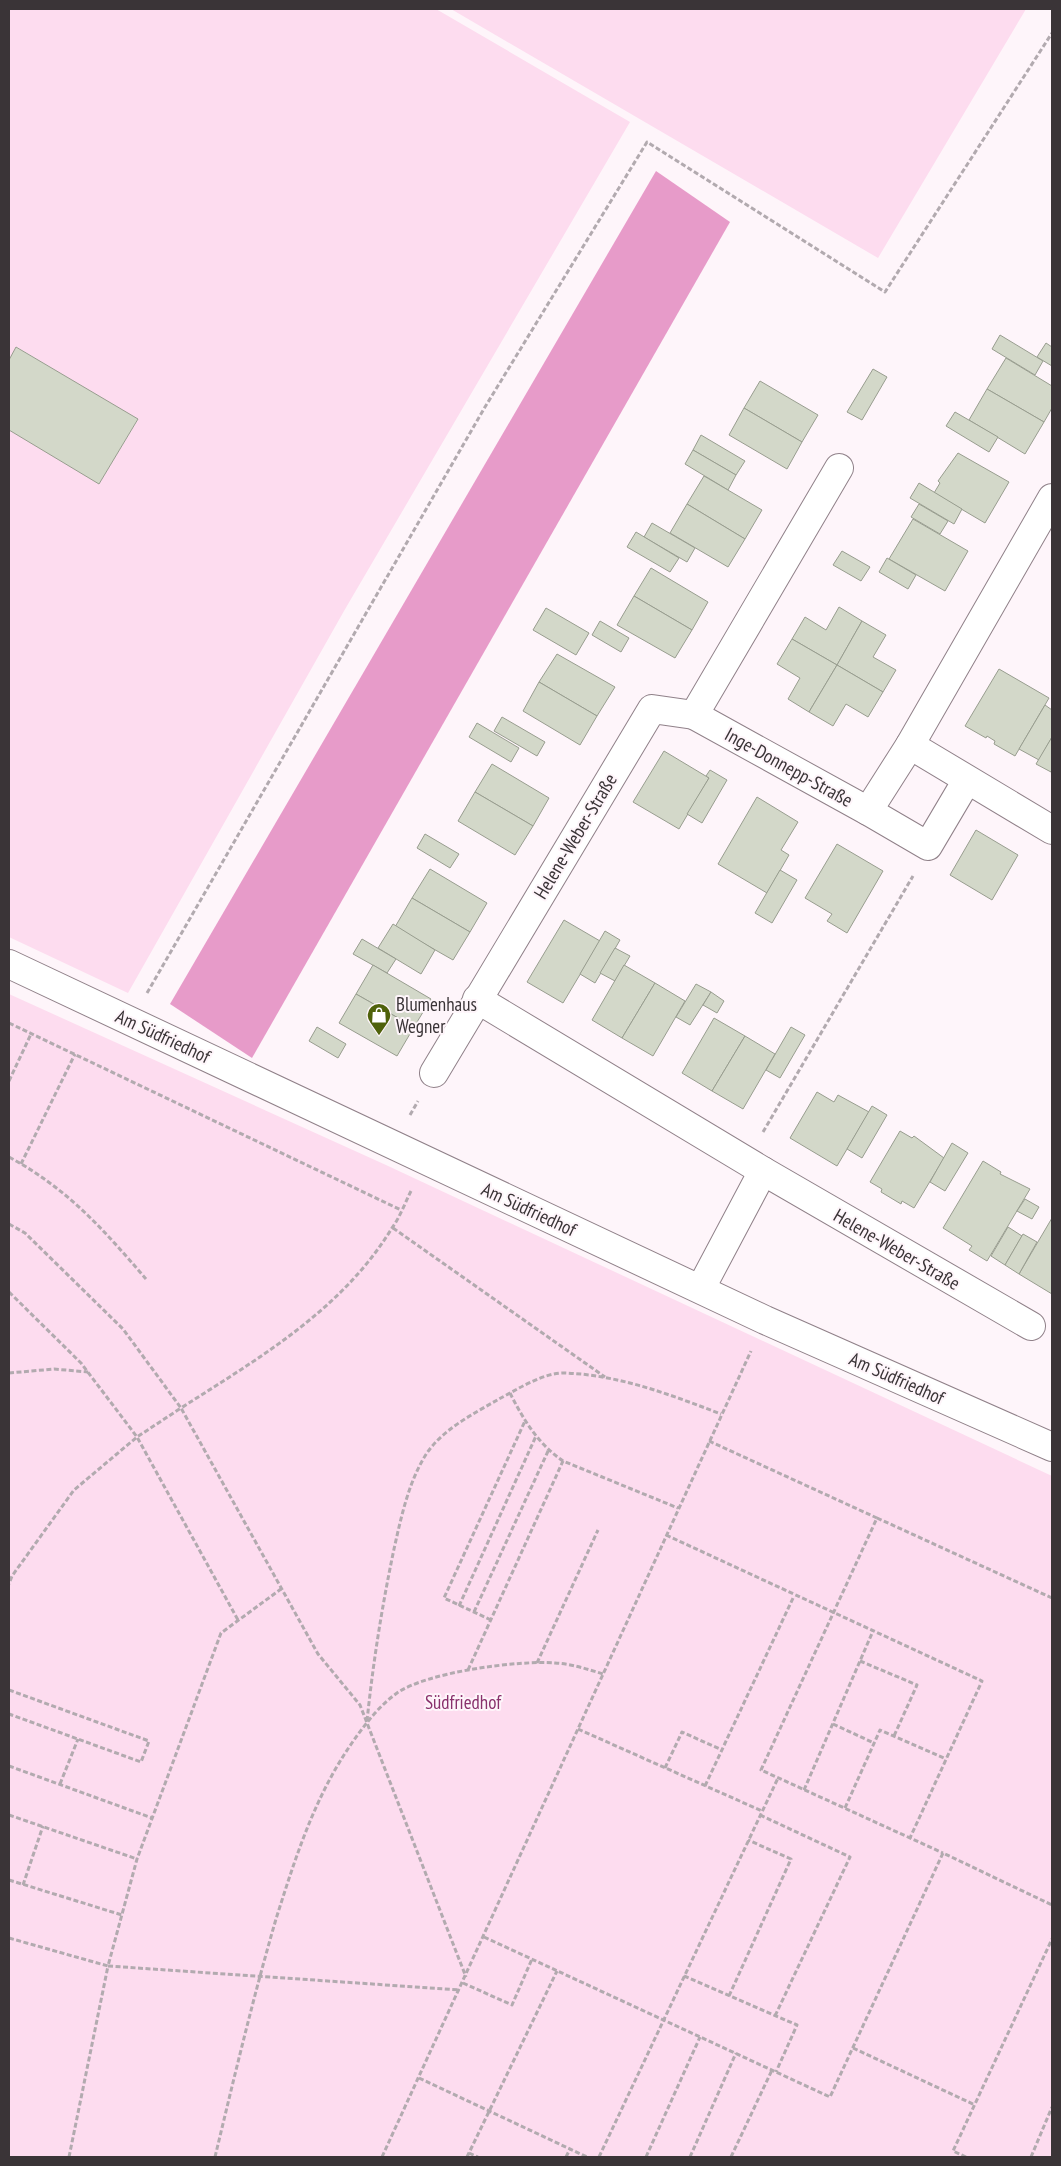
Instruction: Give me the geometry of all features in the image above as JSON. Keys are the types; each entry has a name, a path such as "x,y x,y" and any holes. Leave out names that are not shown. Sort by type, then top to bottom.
{"street":[{"path":"694,715 839,468"},
{"name":"Inge-Donnepp-Straße","path":"694,715 868,811 910,745 1052,498"},
{"name":"Helene-Weber-Straße","path":"434,1073 652,709 694,715"},
{"path":"910,745 1052,830"},
{"path":"868,811 928,846 967,780"},
{"name":"Am Südfriedhof","path":"9,964 392,1146 701,1288 765,1320 1052,1447"},
{"name":"Helene-Weber-Straße","path":"477,1000 755,1166 1032,1326"},
{"path":"701,1288 755,1166"}],"path":[{"path":"131,1022 485,407 647,142 885,292 1052,33"},
{"path":"755,1166 928,846"},
{"path":"9,1023 401,1210"},
{"path":"9,1081 31,1034"},
{"path":"21,1164 75,1054"},
{"path":"392,1146 434,1073"},
{"path":"9,1157 70,1196 105,1232 146,1279"},
{"path":"9,1584 12,1576 74,1490 137,1437 293,1334 339,1294 392,1228 427,1162"},
{"path":"9,1224 25,1233 123,1329 181,1408 318,1654 360,1704 466,1977"},
{"path":"392,1228 605,1378"},
{"path":"9,1292 88,1372 137,1437 238,1620"},
{"path":"382,2157 765,1320"},
{"path":"9,1373 54,1369 88,1372"},
{"path":"367,1722 386,1587 413,1481 426,1455 454,1426 524,1385 563,1373 605,1378 657,1390 721,1414"},
{"path":"510,1393 525,1421 536,1436 563,1461 678,1508"},
{"path":"491,1620 444,1598 525,1421"},
{"path":"459,1606 536,1436"},
{"path":"709,1441 1052,1598"},
{"path":"474,1612 549,1449"},
{"path":"468,1671 563,1461"},
{"path":"877,1518 761,1770 1052,1905"},
{"path":"537,1663 598,1530"},
{"path":"666,1535 794,1596 982,1681 910,1838"},
{"path":"69,2157 108,1966 137,1859 221,1633 282,1589"},
{"path":"706,1786 794,1596"},
{"path":"804,1790 873,1632"},
{"path":"860,1661 917,1685 894,1736"},
{"path":"215,2157 259,1976 302,1838 329,1779 367,1722 398,1692 436,1677 468,1671 537,1663 577,1666 603,1674"},
{"path":"9,1690 149,1741 141,1762 9,1714"},
{"path":"833,1724 874,1743"},
{"path":"578,1729 706,1786 850,1857 775,2016"},
{"path":"846,1808 880,1730 946,1759"},
{"path":"665,1768 682,1732 722,1750"},
{"path":"60,1784 78,1739"},
{"path":"9,1766 152,1818"},
{"path":"600,2157 778,1778"},
{"path":"9,1814 137,1859"},
{"path":"22,1885 42,1826"},
{"path":"729,1996 791,1859 748,1840"},
{"path":"484,1937 830,2097 943,1853"},
{"path":"9,1880 122,1914"},
{"path":"9,1938 108,1966 460,1990"},
{"path":"966,2157 953,2152 1052,1939"},
{"path":"463,1983 512,2005 532,1959"},
{"path":"467,2157 557,1971"},
{"path":"684,1976 797,2025 731,2157"},
{"path":"646,2157 700,2037"},
{"path":"853,2048 975,2105"},
{"path":"690,2157 736,2053"},
{"path":"419,2078 586,2157"},
{"path":"1031,2157 1052,2107"},
{"path":"566,2157 570,2149"},
{"path":"469,2153 478,2157"}],"green space":[{"path":"9,9 436,9 630,122 344,611 128,993 9,937 9,430 99,484 138,420 17,347 9,360"},
{"path":"451,9 1026,9 878,258"},
{"name":"Südfriedhof","path":"9,994 386,1165 1052,1476 1052,2157 9,2157"}],"shaded area":[{"path":"656,171 730,222 252,1058 170,1004"}],"building":[{"path":"1000,335 1043,361 1035,375 992,349"},
{"path":"1046,343 1052,347 1052,366 1037,357"},
{"path":"16,347 138,419 99,484 9,430 9,360"},
{"path":"1006,358 1052,386 1052,408 1044,422 987,389"},
{"path":"873,369 887,377 862,420 847,412"},
{"path":"760,381 818,415 802,442 744,408"},
{"path":"987,389 1044,422 1025,454 969,420"},
{"path":"744,408 802,442 787,469 729,435"},
{"path":"955,412 998,437 989,452 946,426"},
{"path":"701,435 745,461 736,475 693,450"},
{"path":"693,450 736,475 728,490 685,464"},
{"path":"958,453 1009,482 985,523 934,493 940,483 938,481"},
{"path":"704,476 762,510 745,539 687,504"},
{"path":"919,483 962,509 954,524 910,498"},
{"path":"687,504 745,539 728,567 670,533"},
{"path":"919,504 948,521 940,534 911,517"},
{"path":"913,519 968,551 945,591 889,559"},
{"path":"652,523 695,548 687,562 644,537"},
{"path":"636,532 679,558 670,572 627,547"},
{"path":"842,551 870,567 861,581 833,565"},
{"path":"887,558 916,575 908,589 879,572"},
{"path":"651,568 708,602 692,630 634,596"},
{"path":"634,596 692,630 675,658 617,625"},
{"path":"839,607 862,621 837,665 792,639 805,617 826,630"},
{"path":"546,608 589,633 576,655 533,630"},
{"path":"600,621 629,638 621,652 592,635"},
{"path":"862,621 886,635 873,657 896,670 883,692 837,665"},
{"path":"792,639 837,665 809,712 788,699 800,678 777,664"},
{"path":"557,654 615,687 597,716 539,682"},
{"path":"837,665 883,692 868,717 846,704 833,726 809,712"},
{"path":"999,669 1049,698 1015,756 994,744 995,741 987,736 986,738 965,726"},
{"path":"539,682 597,716 580,745 523,711"},
{"path":"1045,705 1052,710 1052,737 1039,760 1019,749"},
{"path":"502,717 545,742 537,756 494,731"},
{"path":"477,723 519,748 511,762 469,737"},
{"path":"1052,737 1052,769 1051,772 1036,764"},
{"path":"664,751 709,778 679,829 633,802"},
{"path":"492,764 549,798 533,826 475,792"},
{"path":"710,770 727,780 702,823 687,814 709,778 706,776"},
{"path":"475,792 533,826 515,855 458,821"},
{"path":"757,797 798,822 781,850 789,855 767,893 718,864"},
{"path":"976,830 1018,855 992,900 950,875"},
{"path":"425,834 459,854 450,868 417,848"},
{"path":"837,844 883,871 847,933 827,921 832,914 805,898"},
{"path":"430,869 487,903 470,932 412,898"},
{"path":"780,870 797,880 772,923 755,913"},
{"path":"412,898 470,932 453,960 395,927"},
{"path":"564,920 600,941 563,1003 527,982"},
{"path":"393,924 435,950 421,974 378,948"},
{"path":"605,931 620,940 595,983 580,974"},
{"path":"362,939 396,959 387,973 353,954"},
{"path":"615,948 630,956 615,981 600,973"},
{"path":"373,965 431,999 414,1027 356,994"},
{"path":"624,965 655,983 622,1038 592,1020"},
{"path":"655,983 685,1001 653,1056 622,1038"},
{"path":"696,984 711,992 690,1025 676,1017"},
{"path":"711,992 724,1001 717,1013 703,1005"},
{"path":"356,994 414,1027 397,1056 339,1023"},
{"path":"714,1018 745,1036 712,1091 682,1073"},
{"path":"317,1027 346,1044 338,1058 309,1041"},
{"path":"791,1027 805,1035 780,1078 766,1070"},
{"path":"745,1036 775,1054 743,1109 712,1091"},
{"path":"817,1092 834,1102 838,1095 869,1112 837,1166 790,1138"},
{"path":"872,1106 887,1115 862,1158 847,1149"},
{"path":"900,1131 912,1138 914,1136 944,1158 914,1208 902,1201 901,1204 881,1192 882,1189 870,1182"},
{"path":"952,1143 968,1153 945,1191 930,1182"},
{"path":"983,1161 1001,1172 1000,1174 1030,1189 987,1261 969,1250 972,1246 943,1228"},
{"path":"1025,1199 1039,1207 1032,1219 1017,1211"},
{"path":"1052,1218 1052,1294 1019,1274"},
{"path":"1008,1227 1022,1236 1005,1265 991,1256"},
{"path":"1023,1234 1037,1242 1019,1274 1005,1265"}],"place":[{"name":"Blumenhaus Wegner","path":"379,1036"}]}
